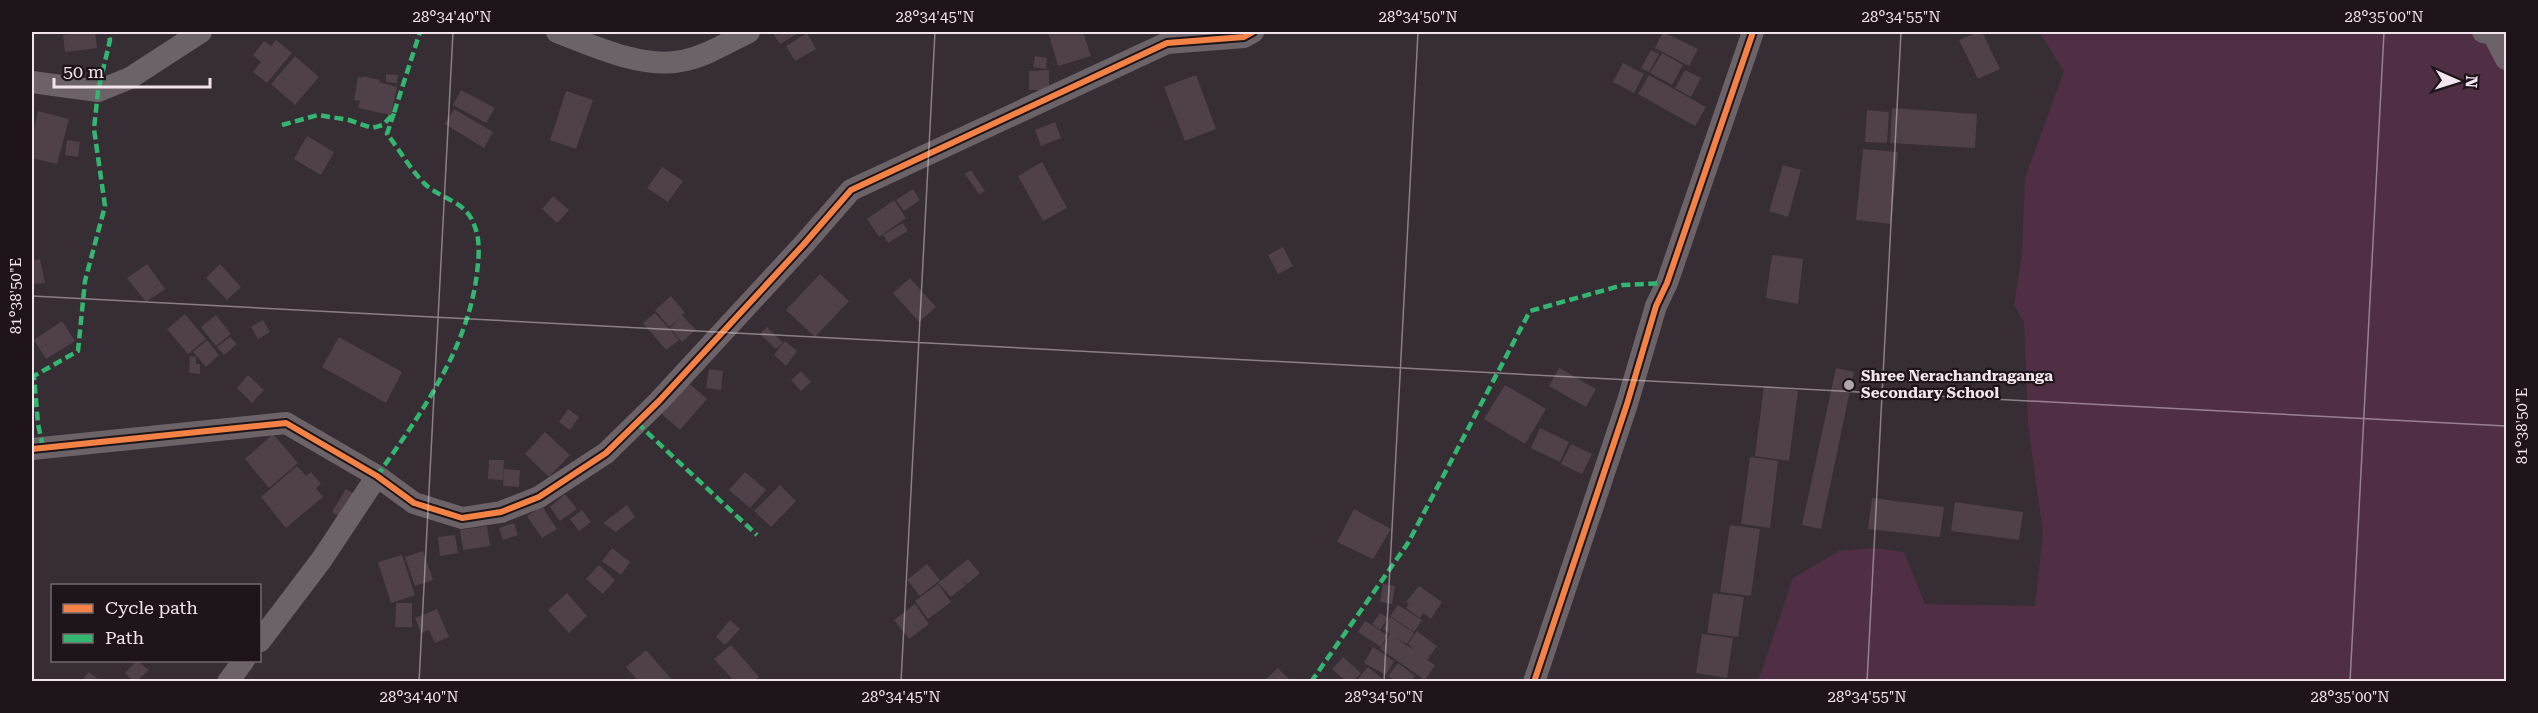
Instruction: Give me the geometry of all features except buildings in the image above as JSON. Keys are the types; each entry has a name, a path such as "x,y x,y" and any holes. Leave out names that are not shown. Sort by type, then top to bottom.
{"street":[{"path":"32,82 98,91 130,78 201,32"},
{"path":"557,32 623,56 666,64 704,54 749,32"},
{"path":"32,448 286,423 377,476 414,503 462,518 501,512 540,497 614,446 683,375 851,190 1167,43 1244,37 1253,32"},
{"path":"1534,681 1627,404 1656,306 1667,283 1753,32"},
{"path":"2483,32 2493,34 2506,59"},
{"path":"261,640 322,560 377,476"},
{"path":"228,681 242,662"}],"shaded area":[{"path":"2039,32 2506,32 2506,681 1758,682 1793,578 1839,551 1873,548 1904,552 1925,604 2035,606 2043,533 2028,424 2024,322 2014,305 2022,254 2025,178 2064,71"}],"marked path":[{"path":"43,447 38,424 34,376 78,351 85,281 105,206 94,129 98,91 110,40 107,32"},
{"path":"282,125 318,115 349,120 372,128 383,125 394,113 420,32"},
{"path":"377,476 410,429 453,355 472,301 479,253 477,233 468,214 457,204 426,185 387,134 394,113"},
{"path":"1311,682 1408,543 1530,311 1623,285 1667,283"},
{"path":"637,423 757,535"}],"cycle path":[{"path":"32,449 286,423 377,476 414,503 462,518 501,512 539,497 606,453 659,401 851,190 1167,43 1244,37 1253,32"},
{"path":"1534,682 1627,404 1656,306 1667,283 1753,32"}],"place":[{"name":"Shree Nerachandraganga Secondary School","path":"1849,385"}]}
